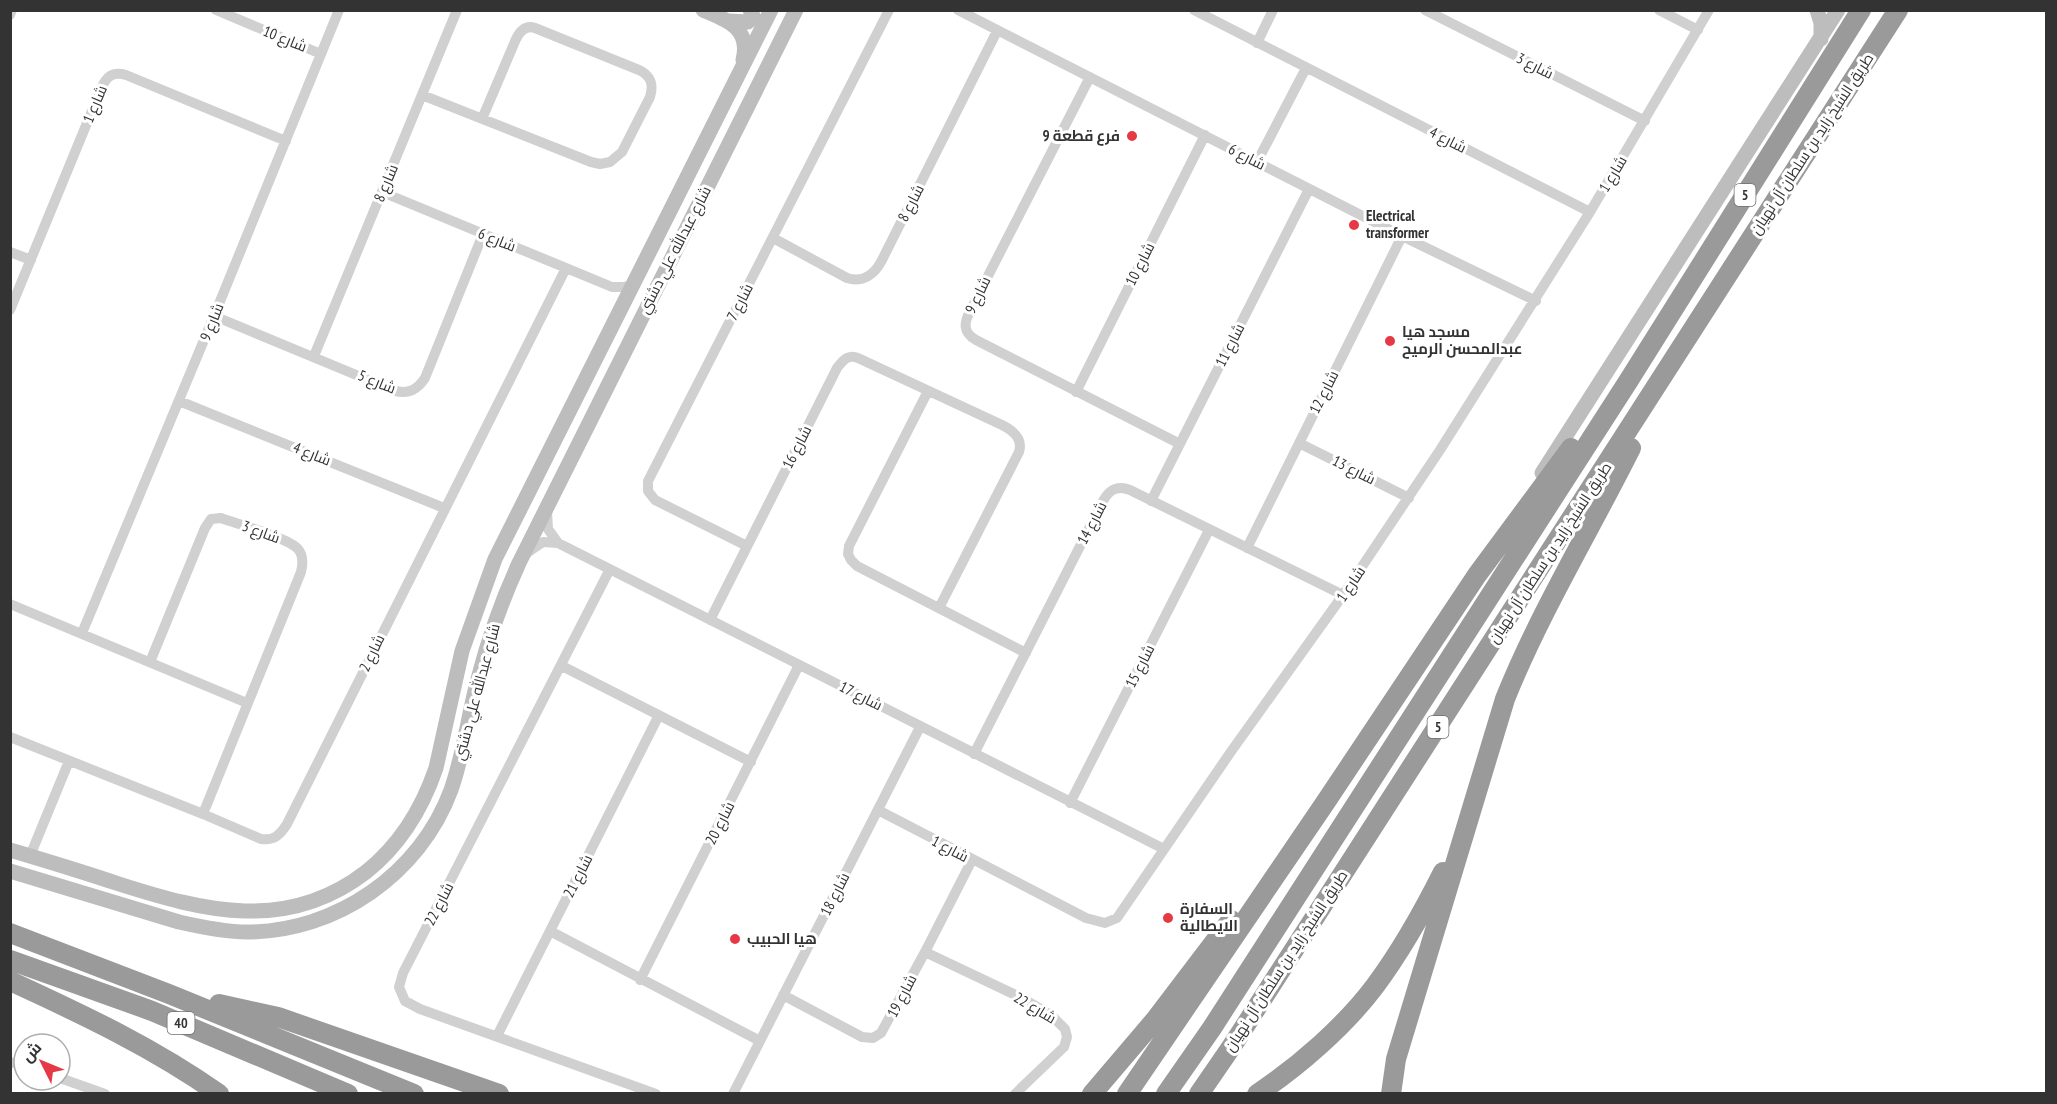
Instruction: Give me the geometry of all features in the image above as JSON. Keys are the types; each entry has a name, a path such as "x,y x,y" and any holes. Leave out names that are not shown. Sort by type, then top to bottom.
{"highway":[{"name":"طريق الشيخ زايد بن سلطان آل نهيان","path":"1166,1094 1212,1028 1629,380 1861,10"},
{"name":"طريق الشيخ زايد بن سلطان آل نهيان","path":"1199,1094 1898,10"},
{"path":"1391,1094 1396,1059 1474,795 1505,699 1521,658 1602,505 1675,359"},
{"path":"1127,1094 1477,575 1603,406 1629,380"},
{"path":"1259,1092 1300,1062 1336,1029 1374,988 1410,932 1437,883 1474,795"},
{"path":"1092,1094 1155,1020 1241,907 1325,803"},
{"name":"40","path":"10,933 169,993 414,1094"},
{"name":"40","path":"10,960 152,1011 348,1094"},
{"path":"10,981 100,1023 200,1080 219,1094"},
{"path":"169,993 278,1017 499,1094"},
{"path":"1204,1094 1232,1046"}],"main road":[{"path":"703,10 739,23 748,22 753,16 750,10"},
{"name":"شارع عبدالله علي دشتي","path":"10,850 180,903 243,911 272,910 294,906 325,896 347,885 378,861 414,818 430,785 440,752 462,651 488,577 771,10"},
{"name":"شارع عبدالله علي دشتي","path":"15,873 179,922 232,931 262,931 292,927 345,908 368,895 402,866 421,844 442,809 463,750 483,660 519,563 796,10"},
{"path":"1817,10 1821,23 1821,39"},
{"path":"1477,575 1838,10"},
{"path":"729,21 742,36 745,46 738,75"},
{"path":"483,660 478,665 474,665 469,658 485,605 488,577"},
{"path":"15,873 52,875 140,901 144,897 144,892"}],"street":[{"path":"10,15 12,10"},
{"name":"شارع 10","path":"216,10 321,54"},
{"name":"شارع 9","path":"82,633 339,10"},
{"name":"شارع 8","path":"314,356 458,10"},
{"name":"شارع 7","path":"747,546 655,500 650,495 647,485 888,10"},
{"name":"شارع 6","path":"958,10 1402,236 1536,301"},
{"name":"شارع 4","path":"1194,10 1590,212"},
{"path":"1257,43 1273,10"},
{"name":"شارع 3","path":"1425,10 1645,121"},
{"path":"1659,10 1698,30"},
{"name":"شارع 1","path":"878,810 1086,918 1105,923 1114,921 1122,914 1164,849 1409,498 1536,301 1709,10"},
{"path":"422,95 482,119 591,162 605,164 614,159 624,148 650,97 652,84 649,77 639,70 529,27 522,31 516,39 482,119"},
{"name":"شارع 8","path":"773,238 851,280 860,280 873,274 997,31"},
{"path":"1257,162 1306,68"},
{"name":"شارع 1","path":"10,310 101,89 111,75 117,73 126,75 286,141"},
{"name":"شارع 9","path":"1090,77 971,309 965,327 973,339 1180,444"},
{"name":"شارع 10","path":"1076,392 1205,135"},
{"name":"شارع 11","path":"1152,501 1309,189"},
{"name":"شارع 6","path":"382,192 612,287 635,284"},
{"name":"شارع 5","path":"214,316 395,391 405,392 416,388 424,378 483,234"},
{"name":"شارع 12","path":"1246,548 1402,236"},
{"path":"10,252 31,260"},
{"name":"شارع 2","path":"10,737 261,839 273,839 281,832 566,268"},
{"path":"612,287 620,296 623,307"},
{"name":"شارع 16","path":"710,620 837,368 851,356 1007,428 1017,436 1020,445 1019,452 939,608"},
{"path":"928,391 848,551 851,560 857,566 1026,653"},
{"name":"شارع 4","path":"179,401 444,508"},
{"name":"شارع 13","path":"1299,443 1409,498"},
{"name":"شارع 14","path":"974,754 1106,495 1114,489 1121,488 1152,501 1343,595"},
{"path":"549,501 546,515 547,525 558,543"},
{"name":"شارع 3","path":"150,662 205,528 212,519 221,518 285,541 298,549 302,556 303,566 203,814"},
{"name":"شارع 15","path":"1070,802 1209,530"},
{"path":"519,563 529,550 538,544 550,541 558,543"},
{"name":"شارع 17","path":"558,543 1164,849"},
{"name":"شارع 22","path":"610,569 399,983 399,992 411,1005 656,1094"},
{"path":"10,604 247,703"},
{"name":"شارع 20","path":"640,980 799,665"},
{"path":"562,666 751,762"},
{"name":"شارع 21","path":"497,1036 659,715"},
{"name":"شارع 18","path":"733,1094 920,727"},
{"path":"30,856 69,761"},
{"name":"شارع 19","path":"783,995 857,1035 873,1038 884,1030 972,860"},
{"path":"550,931 760,1041"},
{"name":"شارع 22","path":"925,952 1022,998 1051,1015 1062,1025 1067,1037 1064,1047 1015,1094"},
{"path":"72,1082 105,1094"}],"place":[{"name":"فرع قطعة 9","path":"1132,136"},
{"name":"Electrical transformer","path":"1354,225"},
{"name":"مسجد هيا عبدالمحسن الرميح","path":"1390,341"},
{"name":"السفارة الايطالية","path":"1168,918"},
{"name":"هيا الحبيب","path":"735,939"}]}
